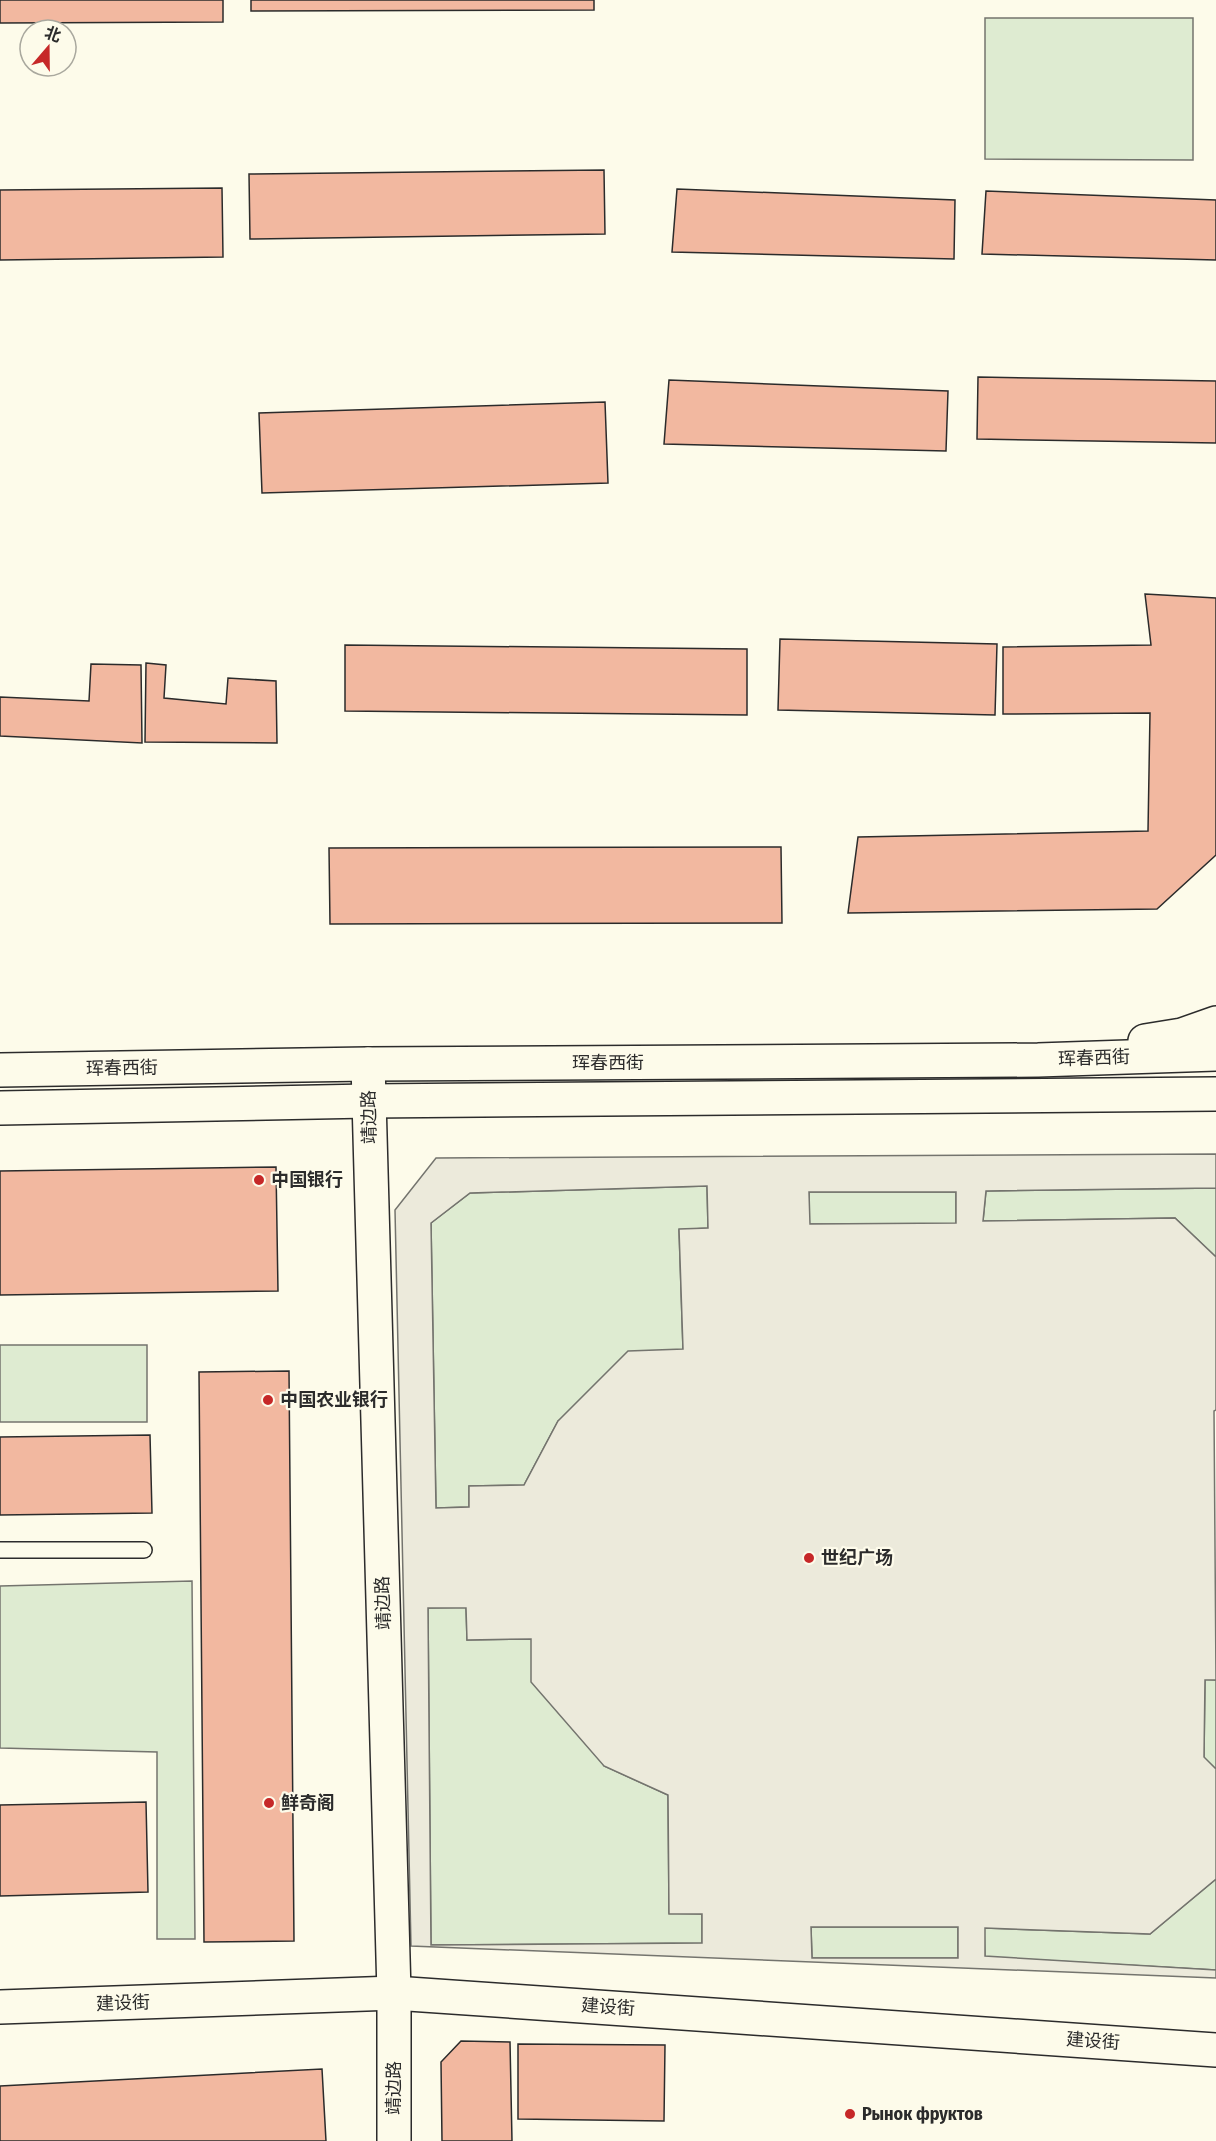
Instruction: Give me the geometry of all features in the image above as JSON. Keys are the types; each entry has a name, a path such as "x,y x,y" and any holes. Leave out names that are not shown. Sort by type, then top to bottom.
{"main road":[{"path":"1038,1060 1182,1035 1216,1023"},
{"name":"珲春西街","path":"0,1070 368,1064 1038,1060 1216,1054"},
{"name":"靖边路","path":"368,1064 394,1993 394,2141"},
{"path":"1109,1094 1216,1115"},
{"name":"珲春西街","path":"0,1108 368,1101 1216,1094"},
{"name":"建设街","path":"0,2007 394,1993 1216,2050"}],"lane":[{"path":"0,1550 144,1550"}],"green space":[{"path":"985,18 1193,18 1193,160 985,159"},
{"path":"707,1186 708,1228 679,1230 683,1350 558,1421 524,1485 469,1486 469,1507 436,1508 431,1223 470,1193"},
{"path":"1216,1188 1216,1257 1175,1218 983,1221 986,1191"},
{"path":"809,1192 956,1192 956,1224 809,1224"},
{"path":"0,1345 147,1345 147,1422 0,1422"},
{"path":"192,1581 195,1939 157,1939 157,1752 0,1748 0,1586"},
{"path":"466,1607 467,1640 531,1639 604,1766 668,1795 669,1913 702,1914 702,1943 431,1945 428,1608"},
{"path":"1205,1679 1216,1680 1216,1769 1204,1758"},
{"path":"1216,1879 1216,1970 985,1957 984,1928 1150,1934"},
{"path":"811,1927 958,1927 958,1958 812,1958"}],"shaded area":[{"name":"世纪广场","path":"1216,1154 1216,1188 986,1191 983,1221 1175,1218 1216,1257 1216,1410 1214,1411 1216,1680 1205,1680 1204,1757 1216,1769 1216,1879 1150,1934 985,1928 985,1956 1216,1970 1216,1978 411,1946 395,1210 436,1158","holes":["707,1186 708,1228 679,1229 683,1349 628,1351 558,1421 524,1485 469,1486 469,1507 436,1508 431,1223 470,1193","809,1192 956,1192 956,1223 810,1224","428,1608 466,1608 467,1640 531,1639 531,1682 604,1766 668,1795 669,1914 702,1914 702,1943 431,1945","811,1927 958,1927 958,1958 812,1958"]}],"building":[{"path":"0,0 223,0 223,22 78,23 78,18 18,18 18,23 0,23"},
{"path":"251,0 594,0 594,10 251,11"},
{"path":"604,170 605,234 250,239 249,174"},
{"path":"222,188 223,257 0,260 0,190"},
{"path":"677,189 955,200 954,259 672,252"},
{"path":"986,191 1216,200 1216,260 982,254"},
{"path":"978,377 1216,381 1216,443 977,439"},
{"path":"669,380 948,391 946,451 664,444"},
{"path":"605,402 608,483 262,493 259,413"},
{"path":"1145,594 1216,598 1216,855 1157,909 848,913 858,837 1148,831 1150,713 1003,714 1003,647 1151,645"},
{"path":"780,639 997,644 995,715 778,710"},
{"path":"345,645 747,649 747,715 345,711"},
{"path":"146,663 166,665 164,698 226,704 228,678 276,681 277,743 145,742"},
{"path":"91,664 141,665 142,743 0,736 0,697 89,701"},
{"path":"781,847 782,923 330,924 329,848"},
{"path":"276,1167 278,1291 0,1295 0,1171"},
{"path":"289,1371 294,1941 204,1942 199,1372"},
{"path":"150,1435 152,1513 0,1515 0,1437"},
{"path":"146,1802 148,1892 0,1896 0,1805"},
{"path":"461,2041 510,2042 512,2141 442,2141 441,2062"},
{"path":"518,2044 665,2045 664,2121 518,2119"},
{"path":"322,2069 326,2141 0,2141 0,2086"}],"place":[{"name":"中国银行","path":"259,1180"},
{"name":"中国农业银行","path":"268,1400"},
{"name":"世纪广场","path":"809,1558"},
{"name":"鲜奇阁","path":"269,1803"},
{"name":"Рынок фруктов","path":"850,2114"}]}
